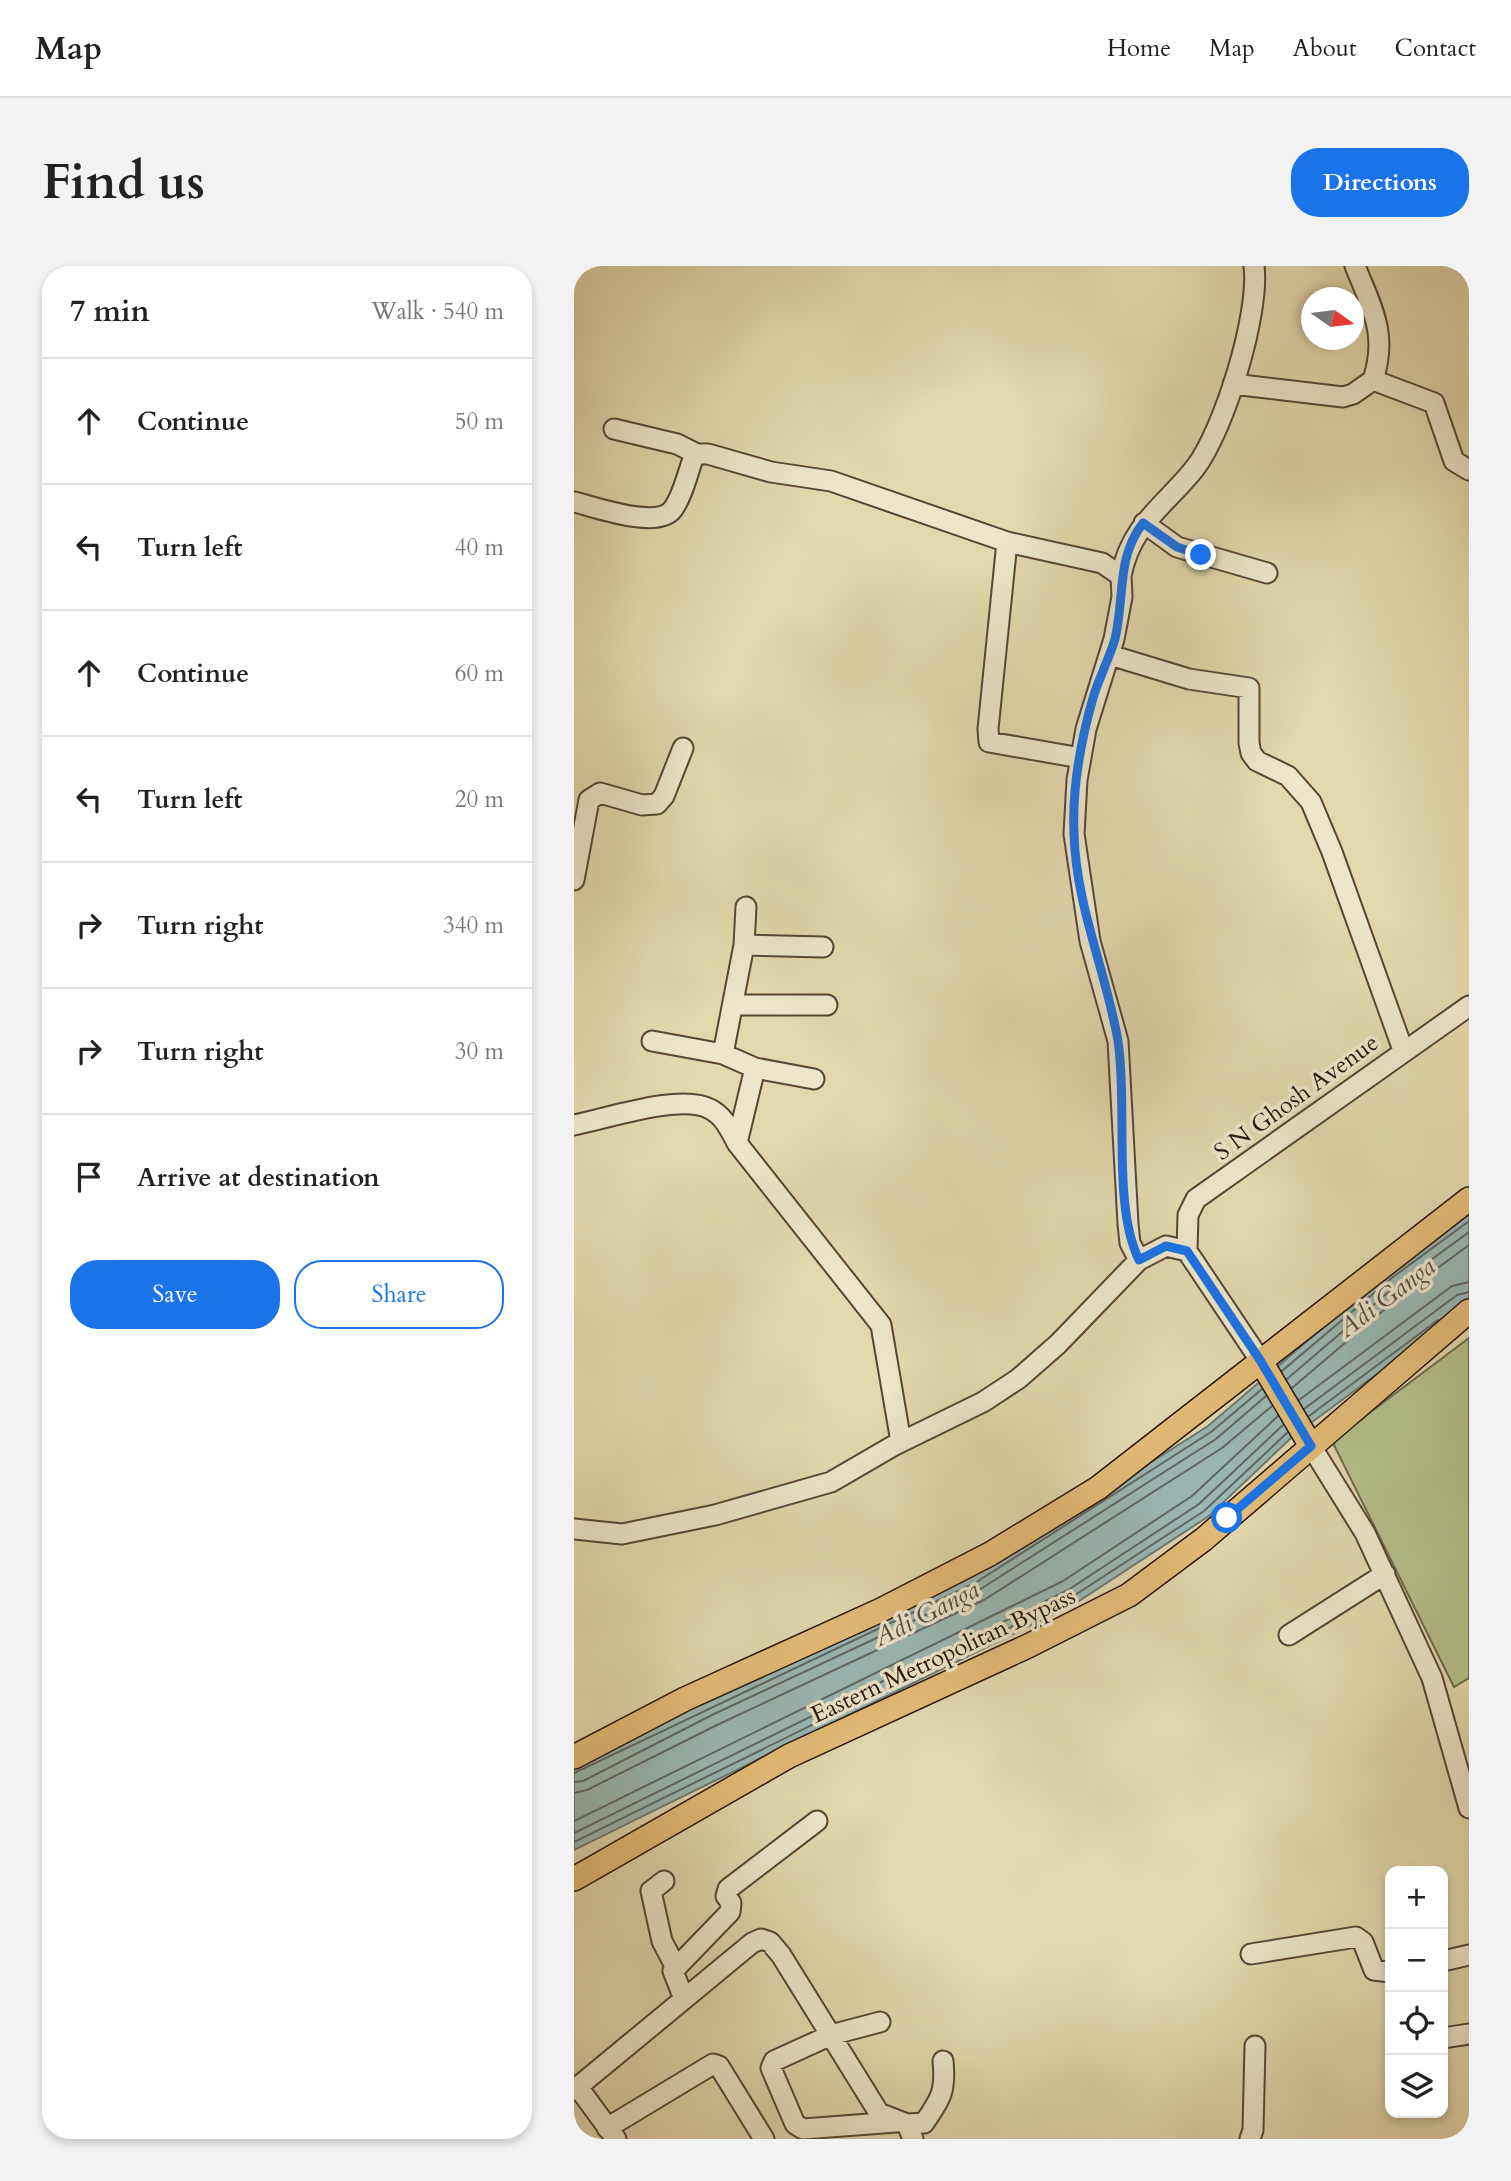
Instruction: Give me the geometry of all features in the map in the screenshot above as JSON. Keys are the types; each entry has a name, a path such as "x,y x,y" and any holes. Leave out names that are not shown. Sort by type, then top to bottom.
{"main road":[{"path":"574,1756 685,1699 881,1610 990,1554 1098,1488 1469,1199"},
{"name":"Eastern Metropolitan Bypass","path":"574,1879 789,1756 1028,1647 1129,1595 1204,1539 1469,1311"},
{"path":"1260,1360 1311,1446"}],"street":[{"path":"1139,1260 1130,1243 1128,1224 1118,1041 1090,941 1074,834 1081,758 1093,700 1110,655 1120,614 1121,576 1128,547 1143,523 1196,466 1233,384 1253,306 1254,266"},
{"path":"1233,384 1343,397 1353,394 1373,380 1381,339 1377,320 1354,266"},
{"path":"1373,380 1434,403 1454,461 1469,470"},
{"path":"614,429 677,444 698,454 716,456 771,472 831,481 1007,542 1102,563 1121,576"},
{"path":"574,502 632,516 661,518 671,512 698,454"},
{"path":"1143,523 1177,547 1267,573"},
{"path":"1007,542 989,742 1081,758"},
{"path":"1110,655 1189,679 1249,688 1251,753 1257,761 1288,776 1311,802 1332,852 1403,1050"},
{"path":"574,880 589,800 600,793 642,805 657,804 664,796 682,748"},
{"path":"723,1054 735,1005 744,945 746,907"},
{"path":"744,945 823,947"},
{"path":"735,1005 827,1005"},
{"name":"S N Ghosh Avenue","path":"1187,1251 1188,1215 1196,1199 1403,1050 1469,1006"},
{"path":"652,1041 723,1054 755,1068 814,1079"},
{"path":"737,1143 755,1068"},
{"path":"574,1125 672,1105 691,1104 710,1108 724,1120 737,1143 881,1325 901,1442"},
{"path":"574,1529 622,1534 808,1490 831,1482 901,1442 983,1402 1018,1379 1058,1345 1139,1260 1166,1246 1187,1251 1260,1360"},
{"path":"1311,1446 1365,1533 1433,1678 1469,1807"},
{"path":"1289,1635 1385,1574"},
{"path":"684,1999 673,1975 675,1966 730,1912 731,1903 726,1896 728,1889 817,1821"},
{"path":"664,1881 651,1891 662,1941 675,1966"},
{"path":"1251,1954 1356,1937 1363,1942 1374,1970 1385,1971"},
{"path":"764,2139 719,2066 713,2064 611,2133 576,2088 751,1943 761,1939 770,1942 782,1955 880,2113 906,2128"},
{"path":"1448,1960 1469,1955"},
{"path":"880,2022 831,2035 775,2062 771,2068 795,2124 803,2129 906,2128 924,2123 946,2085 943,2061"},
{"path":"1448,2037 1469,2034"},
{"path":"1250,2139 1253,2130 1255,2046"}],"green space":[{"path":"1469,1338 1469,1678 1454,1687 1332,1441"}],"water":[{"name":"Adi Ganga","path":"1469,1213 1469,1306 1292,1437 1209,1516 1076,1603 574,1850 574,1767 705,1701 971,1577 1208,1426 1389,1271"}],"route":[{"path":"1201,555 1177,547 1143,523 1128,547 1121,576 1120,614 1086,729 1077,780 1074,834 1090,941 1118,1041 1124,1133 1123,1174 1130,1243 1139,1260 1153,1250 1166,1246 1187,1251 1260,1360 1311,1446 1227,1518"}]}
